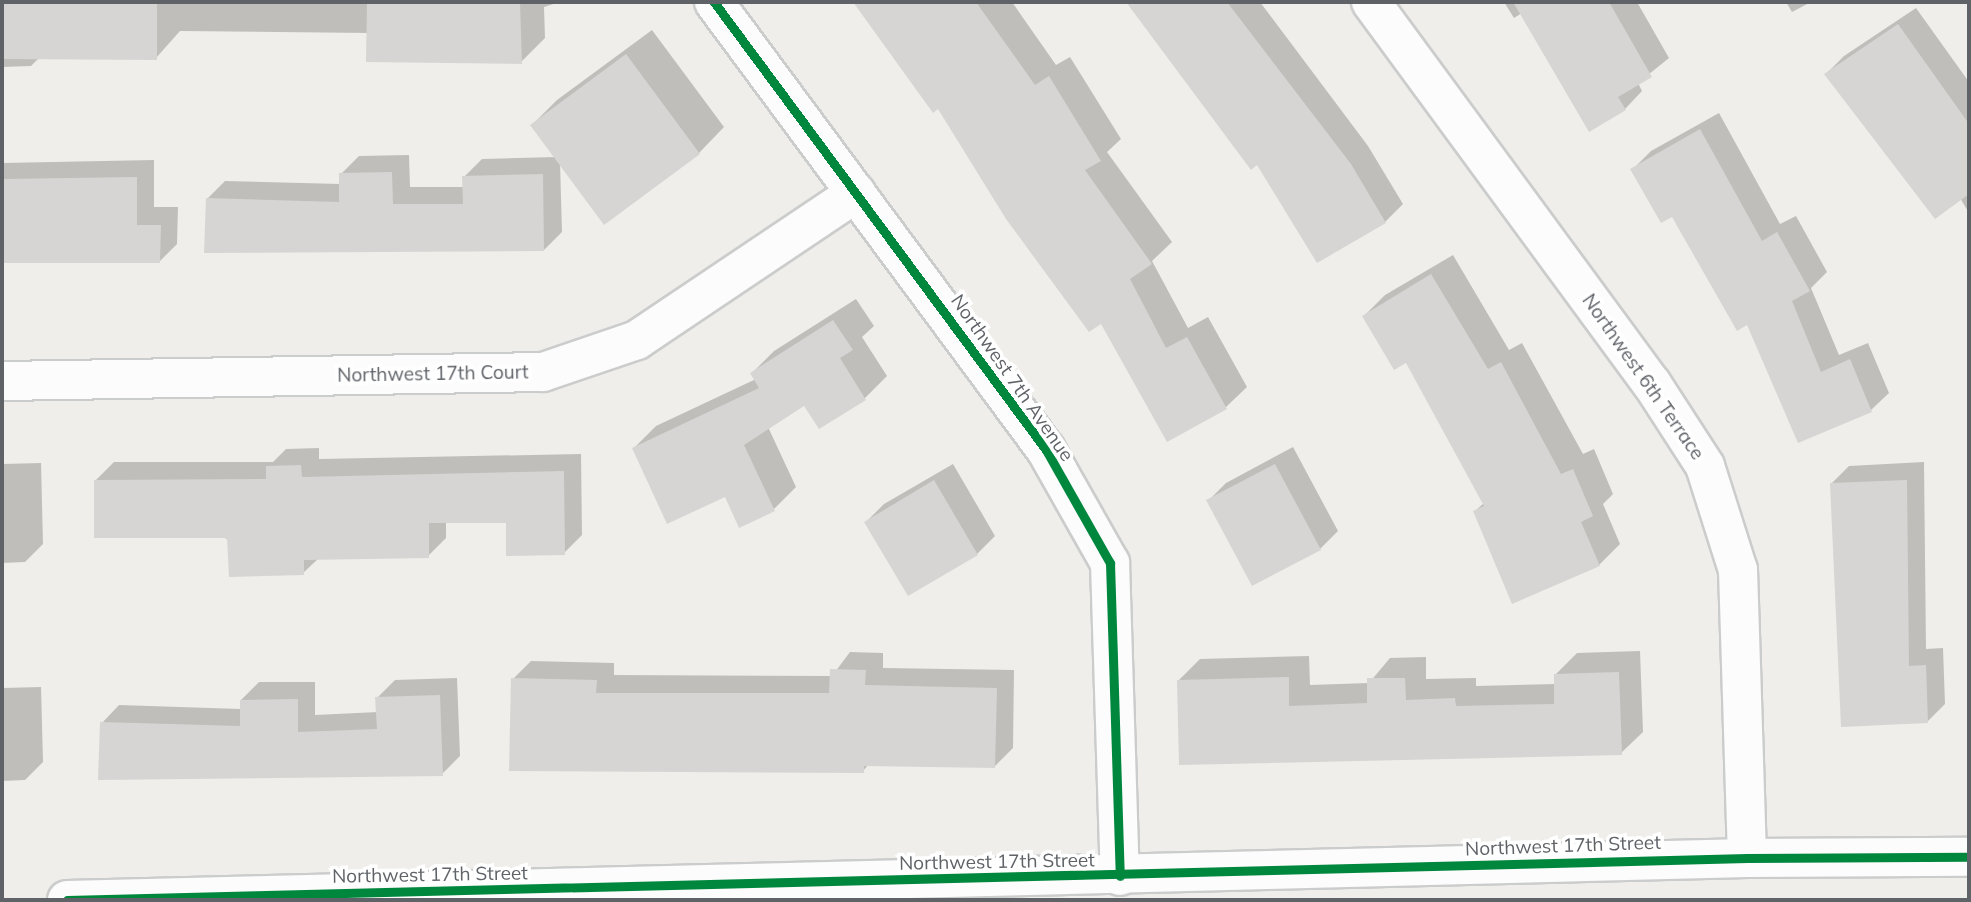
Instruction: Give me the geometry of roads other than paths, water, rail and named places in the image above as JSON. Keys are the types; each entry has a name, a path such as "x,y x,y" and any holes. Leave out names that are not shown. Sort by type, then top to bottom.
{"street":[{"name":"Northwest 7th Avenue","path":"714,2 1045,450 1110,564 1120,876"},
{"name":"Northwest 6th Terrace","path":"1371,2 1652,384 1705,466 1738,570 1747,858"},
{"name":"Northwest 17th Court","path":"2,381 543,372 637,340 856,193"},
{"name":"Northwest 17th Street","path":"67,900 1120,876 1747,858 1969,857"}]}
